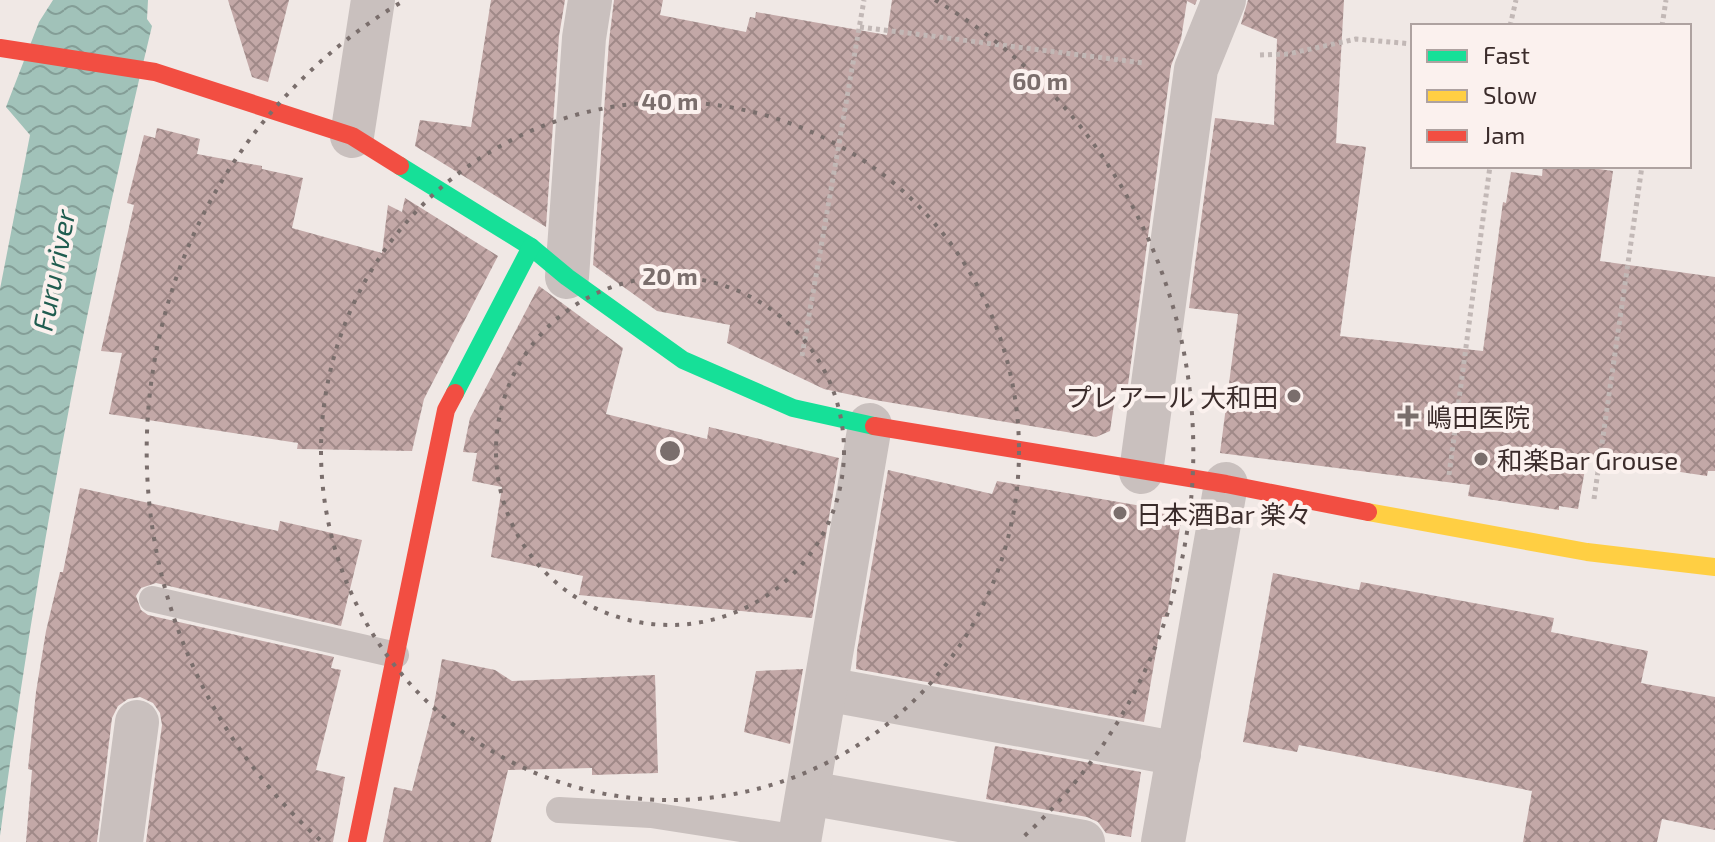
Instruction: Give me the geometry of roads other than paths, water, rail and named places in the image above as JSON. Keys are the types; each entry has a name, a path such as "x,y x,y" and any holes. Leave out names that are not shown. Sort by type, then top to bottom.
{"street":[{"path":"352,136 373,0"},
{"path":"567,277 584,38 590,0"},
{"path":"1141,472 1196,69 1224,0"},
{"path":"9,49 155,72 352,136 531,247 567,277 683,360 793,408 870,425 1226,484 1442,527 1587,552 1715,567"},
{"path":"357,842 446,410 531,247"},
{"path":"799,840 870,425"},
{"path":"1163,842 1226,484"},
{"path":"826,689 1179,754"},
{"path":"121,842 137,722"},
{"path":"809,793 1083,842"}],"lane":[{"path":"152,599 396,655"},
{"path":"559,810 651,815 799,840"}],"water":[{"name":"Furu river","path":"53,0 148,0 147,19 152,26 106,227 65,429 30,632 0,836 0,289 30,135 6,107 39,22"}],"place":[{"name":"プレアール 大和田","path":"1294,396"},
{"name":"嶋田医院","path":"1408,416"},
{"name":"和楽Bar Grouse","path":"1481,459"},
{"name":"日本酒Bar 楽々","path":"1120,513"}]}
